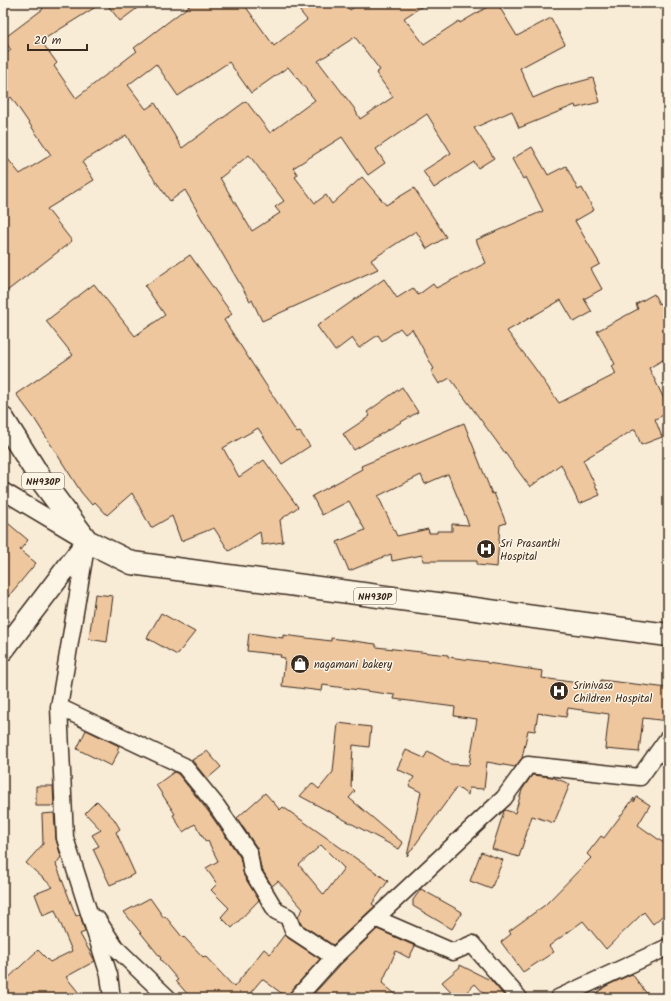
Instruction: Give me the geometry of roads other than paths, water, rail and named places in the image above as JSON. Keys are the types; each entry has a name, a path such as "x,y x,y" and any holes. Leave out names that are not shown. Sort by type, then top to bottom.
{"highway":[{"name":"NH930P","path":"3,419 42,481 87,541 132,563 668,635"}],"street":[{"path":"3,491 87,541"},
{"path":"3,651 87,541"},
{"path":"87,541 59,707 65,838 109,975 112,998"},
{"path":"59,707 184,766 216,805 249,853 252,871 276,911 288,917 293,930 334,958"},
{"path":"297,998 334,958 504,798 528,765 640,777 668,738"},
{"path":"85,900 115,947 168,998"},
{"path":"377,919 453,952 472,944 519,998"},
{"path":"558,998 668,947"}],"place":[{"name":"Sri Prasanthi Hospital","path":"486,549"},
{"name":"nagamani bakery","path":"300,664"},
{"name":"Srinivasa Children Hospital","path":"559,691"}]}
